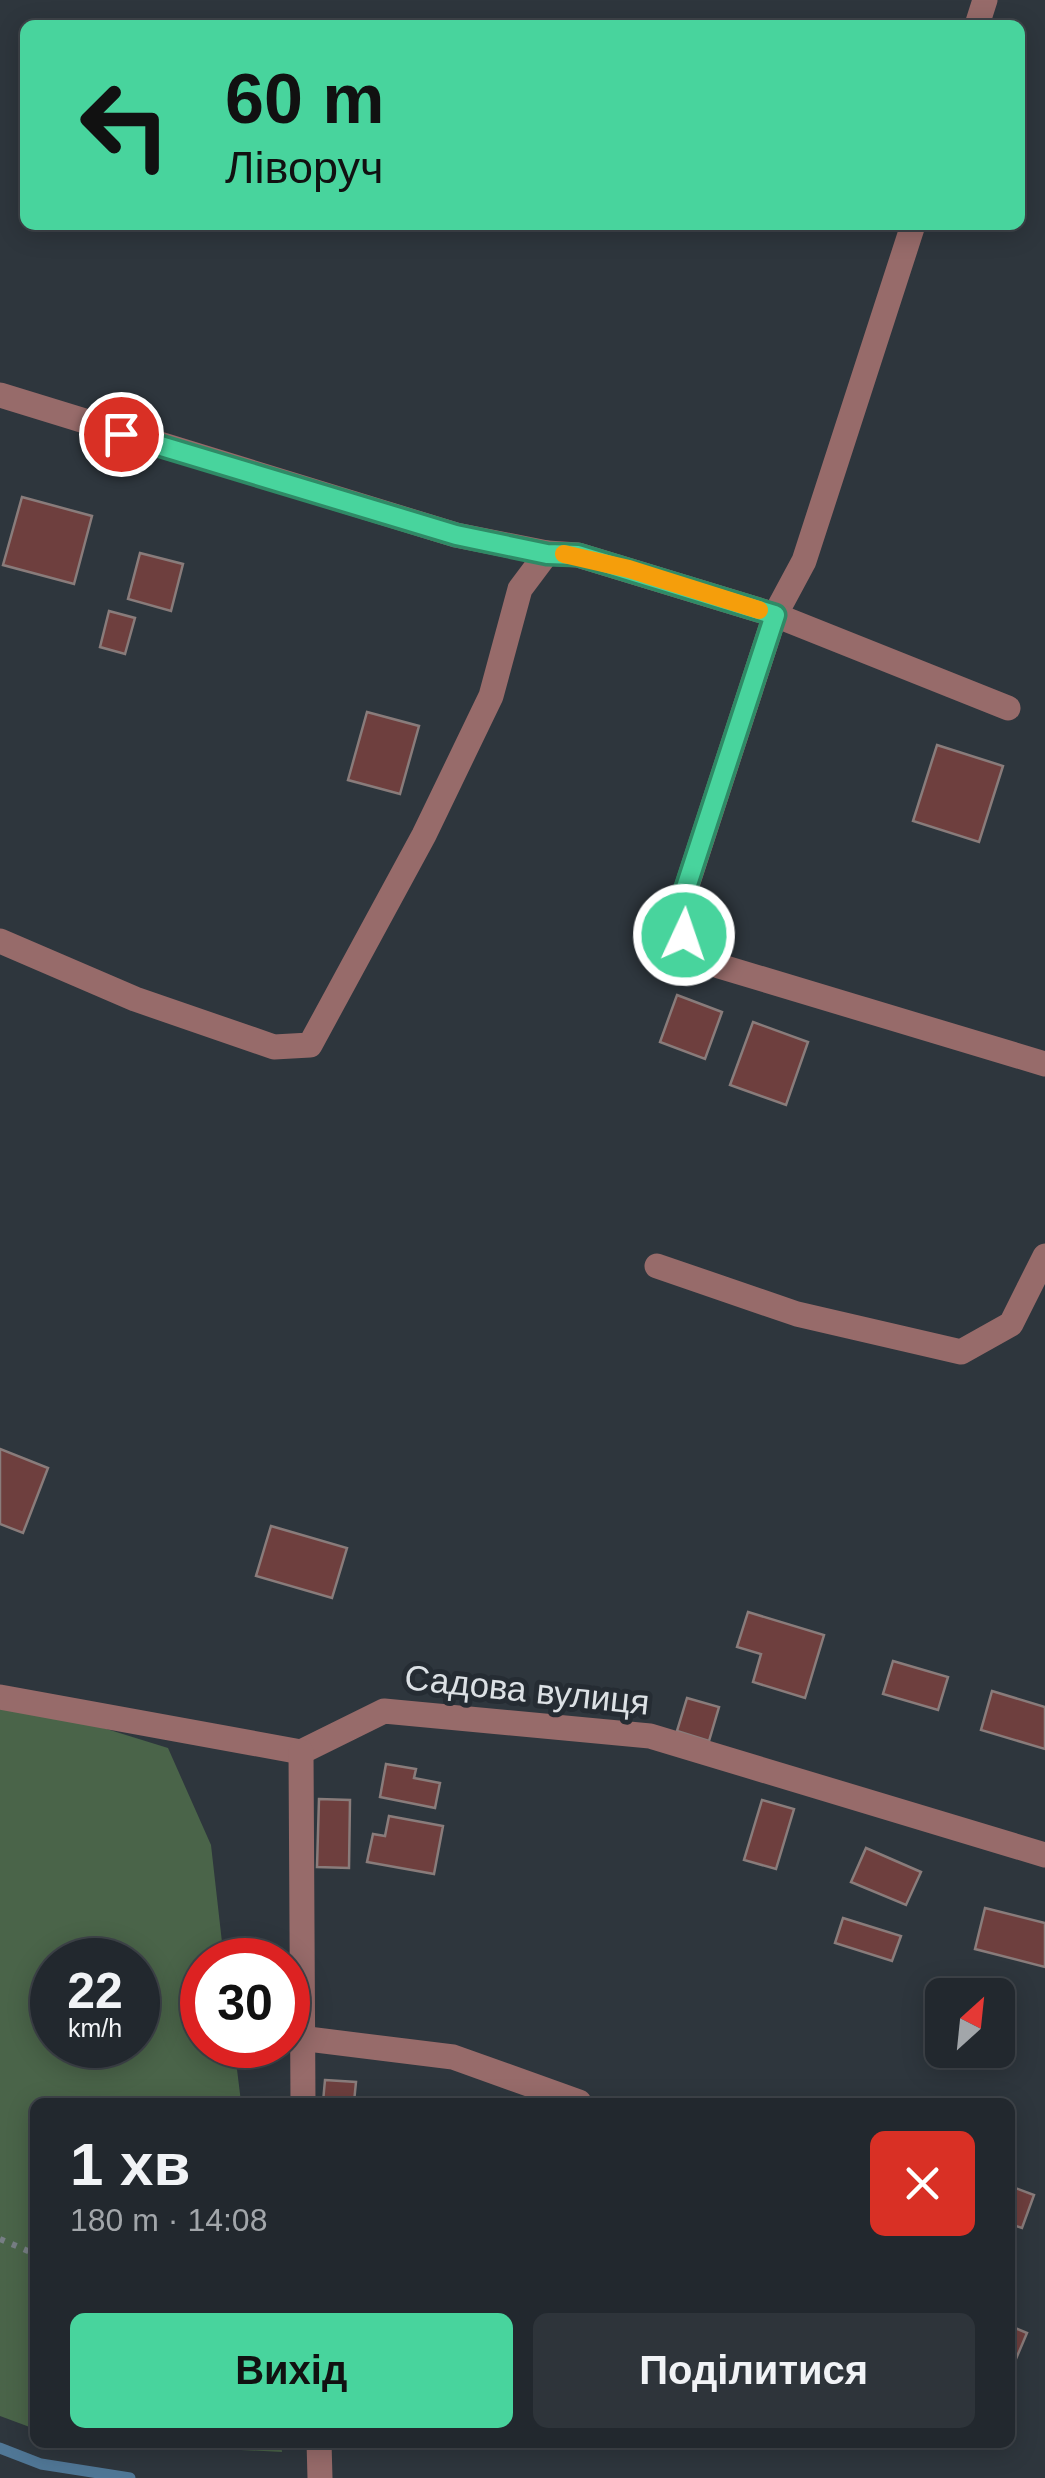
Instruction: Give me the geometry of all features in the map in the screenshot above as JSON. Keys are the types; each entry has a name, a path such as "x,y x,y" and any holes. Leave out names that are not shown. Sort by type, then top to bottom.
{"street":[{"path":"911,230 804,561 775,615 678,912 684,935 696,953 719,966 1045,1064"},
{"path":"0,395 437,530 547,554 578,555 775,615 1008,708"},
{"path":"0,941 135,999 274,1047 310,1045 433,818 491,696 520,589 547,554"},
{"path":"657,1266 796,1314 961,1352 1012,1324 1045,1256"},
{"path":"0,1698 301,1752 300,1938"},
{"name":"Садова вулиця","path":"301,1752 384,1711 650,1736 1045,1855"},
{"path":"310,2039 453,2057 568,2098"},
{"path":"301,2068 303,2098"},
{"path":"319,2448 320,2478"}],"path":[{"path":"0,2239 30,2252"}],"green space":[{"path":"0,1696 168,1748 211,1845 222,1938 180,1938 180,2068 237,2068 241,2098 30,2098 30,2427 0,2416"},
{"path":"201,2448 282,2448 282,2452"}],"building":[{"path":"22,497 92,516 74,584 3,565"},
{"path":"140,553 183,564 171,611 128,599"},
{"path":"109,611 135,618 125,654 100,647"},
{"path":"367,712 419,726 400,794 348,780"},
{"path":"937,745 1003,766 979,842 913,821"},
{"path":"677,995 722,1012 705,1059 660,1042"},
{"path":"753,1022 808,1042 786,1105 730,1085"},
{"path":"0,1449 48,1468 23,1533 0,1524"},
{"path":"271,1526 347,1548 332,1598 256,1576"},
{"path":"748,1612 824,1635 805,1698 753,1682 761,1654 737,1647"},
{"path":"893,1661 948,1677 938,1710 883,1694"},
{"path":"992,1691 1045,1707 1045,1749 981,1730"},
{"path":"687,1698 719,1707 709,1741 677,1731"},
{"path":"386,1764 416,1769 414,1778 440,1783 435,1808 380,1797"},
{"path":"319,1799 350,1800 349,1868 317,1867"},
{"path":"762,1800 794,1809 776,1869 744,1860"},
{"path":"389,1816 443,1826 434,1874 367,1862 373,1834 385,1836"},
{"path":"866,1848 921,1872 906,1905 851,1882"},
{"path":"985,1908 1045,1923 1045,1967 975,1949"},
{"path":"843,1918 901,1936 892,1961 835,1943"},
{"path":"325,2080 356,2082 354,2098 323,2098"},
{"path":"1015,2188 1034,2195 1022,2228 1015,2226"},
{"path":"1015,2328 1027,2333 1015,2361"}],"waterway":[{"path":"0,2448 41,2464 130,2478"}],"slow traffic":[{"path":"564,554 629,569 759,610"}],"route":[{"path":"121,434 456,535 547,554 578,555 775,615 678,912 684,935"}]}
